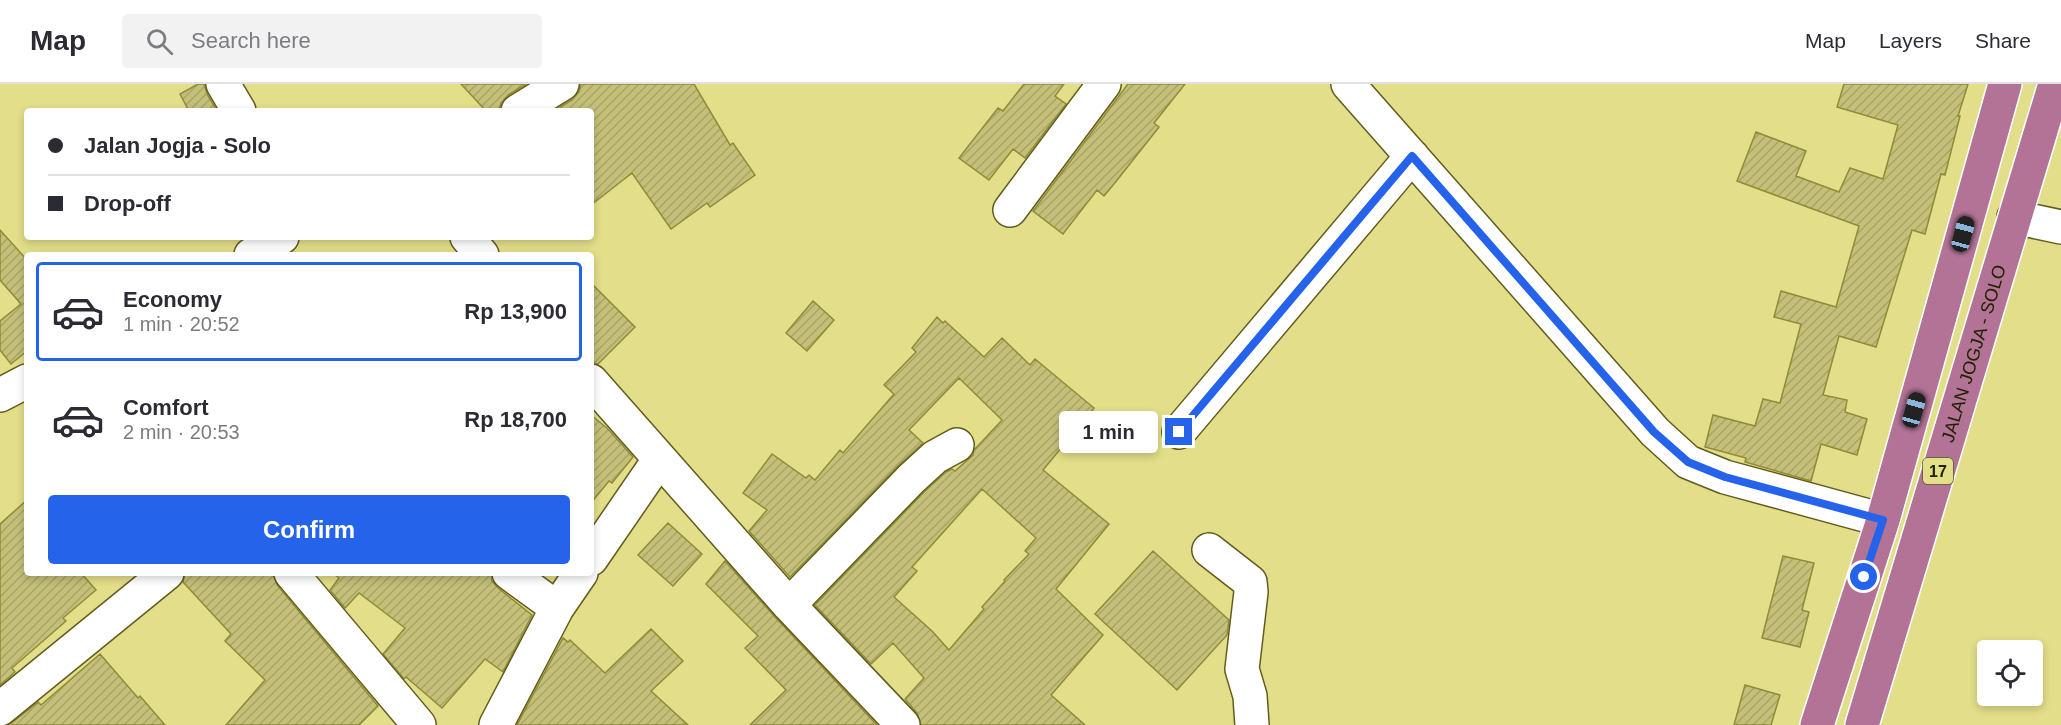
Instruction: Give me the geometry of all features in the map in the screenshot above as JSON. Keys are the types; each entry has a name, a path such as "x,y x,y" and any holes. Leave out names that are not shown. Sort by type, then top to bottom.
{"highway":[{"name":"17","path":"1816,725 1883,520 2005,84"},
{"name":"JALAN JOGJA - SOLO","path":"1862,725 2055,84"}],"street":[{"path":"223,84 237,108"},
{"path":"523,108 562,84"},
{"path":"1010,210 1104,84"},
{"path":"1348,84 1654,432 1688,462 1725,477 1883,520"},
{"path":"1179,432 1412,156"},
{"path":"2014,217 2061,227"},
{"path":"256,252 277,240"},
{"path":"470,240 480,252"},
{"path":"0,395 24,383"},
{"path":"594,384 789,605 903,725"},
{"path":"789,605 911,478 935,457 957,446"},
{"path":"594,555 659,460"},
{"path":"1209,550 1250,582 1251,592 1242,669 1250,696 1252,725"},
{"path":"0,709 163,576"},
{"path":"294,576 419,725"},
{"path":"513,576 556,608"},
{"path":"496,725 556,608 579,576"}],"building":[{"path":"198,84 204,84 215,108 187,108 180,94"},
{"path":"461,84 526,84 508,95 500,108 483,108"},
{"path":"581,84 694,84 730,145 733,143 755,175 710,207 707,203 671,229 632,173 594,203 594,108 559,108 572,100 579,92"},
{"path":"1024,84 1064,84 1055,96 1066,104 1025,158 1013,149 989,180 959,158 998,108 1003,111"},
{"path":"1128,84 1185,84 1154,123 1159,127 1114,184 1104,196 1097,190 1063,234 1033,211"},
{"path":"1844,84 1968,84 1958,116 1960,116 1945,175 1941,174 1925,234 1912,230 1876,347 1839,336 1823,395 1847,400 1845,412 1867,419 1857,455 1821,444 1811,481 1745,462 1746,458 1705,447 1713,415 1755,426 1763,399 1780,403 1801,324 1774,317 1781,291 1836,307 1859,226 1737,181 1756,132 1806,151 1796,176 1839,192 1850,168 1883,179 1898,125 1837,107"},
{"path":"0,230 24,257 24,353 11,364 0,350 0,321 21,304 0,280"},
{"path":"594,286 635,327 598,364 594,363"},
{"path":"813,301 834,320 807,351 786,333"},
{"path":"937,317 943,323 945,321 984,357 1002,338 1030,365 1035,359 1094,408 1043,470 1109,524 1056,589 1103,635 1051,695 1085,725 921,725 917,713 905,699 924,678 893,643 871,664 815,605 924,492 946,472 952,469 955,471 973,455 974,450 1002,420 959,378 909,430 923,443 790,577 749,531 767,510 743,493 772,454 806,478 809,475 815,480 840,450 843,453 894,394 884,385 916,352 912,348","holes":["982,489 1036,538 1025,551 1029,554 1004,580 982,607 984,609 949,650 932,631 894,597 917,571 912,567"]},
{"path":"594,417 608,429 633,457 612,483 609,481 594,499"},
{"path":"24,503 24,576 84,576 96,590 63,618 66,621 12,668 15,672 0,685 0,524"},
{"path":"668,523 702,554 673,586 638,555"},
{"path":"1153,551 1229,620 1227,635 1177,690 1095,614"},
{"path":"1783,556 1814,563 1802,610 1809,612 1800,647 1762,638"},
{"path":"725,561 877,725 750,725 786,690 745,648 758,636 706,584"},
{"path":"184,576 274,576 277,585 378,706 359,725 226,725 265,680 225,641 231,634 183,582"},
{"path":"337,576 491,576 492,581 498,588 532,615 503,672 485,659 442,708 406,677 404,679 383,654 405,628 359,593 345,608 330,590 339,578"},
{"path":"651,629 683,661 651,691 688,725 517,725 563,638 568,642 570,640 605,673"},
{"path":"100,654 165,725 9,725 38,702 41,705"},
{"path":"1745,685 1780,695 1771,725 1734,725"}],"route":[{"path":"1179,432 1412,156 1654,432 1688,462 1725,477 1883,520 1864,577"}]}
